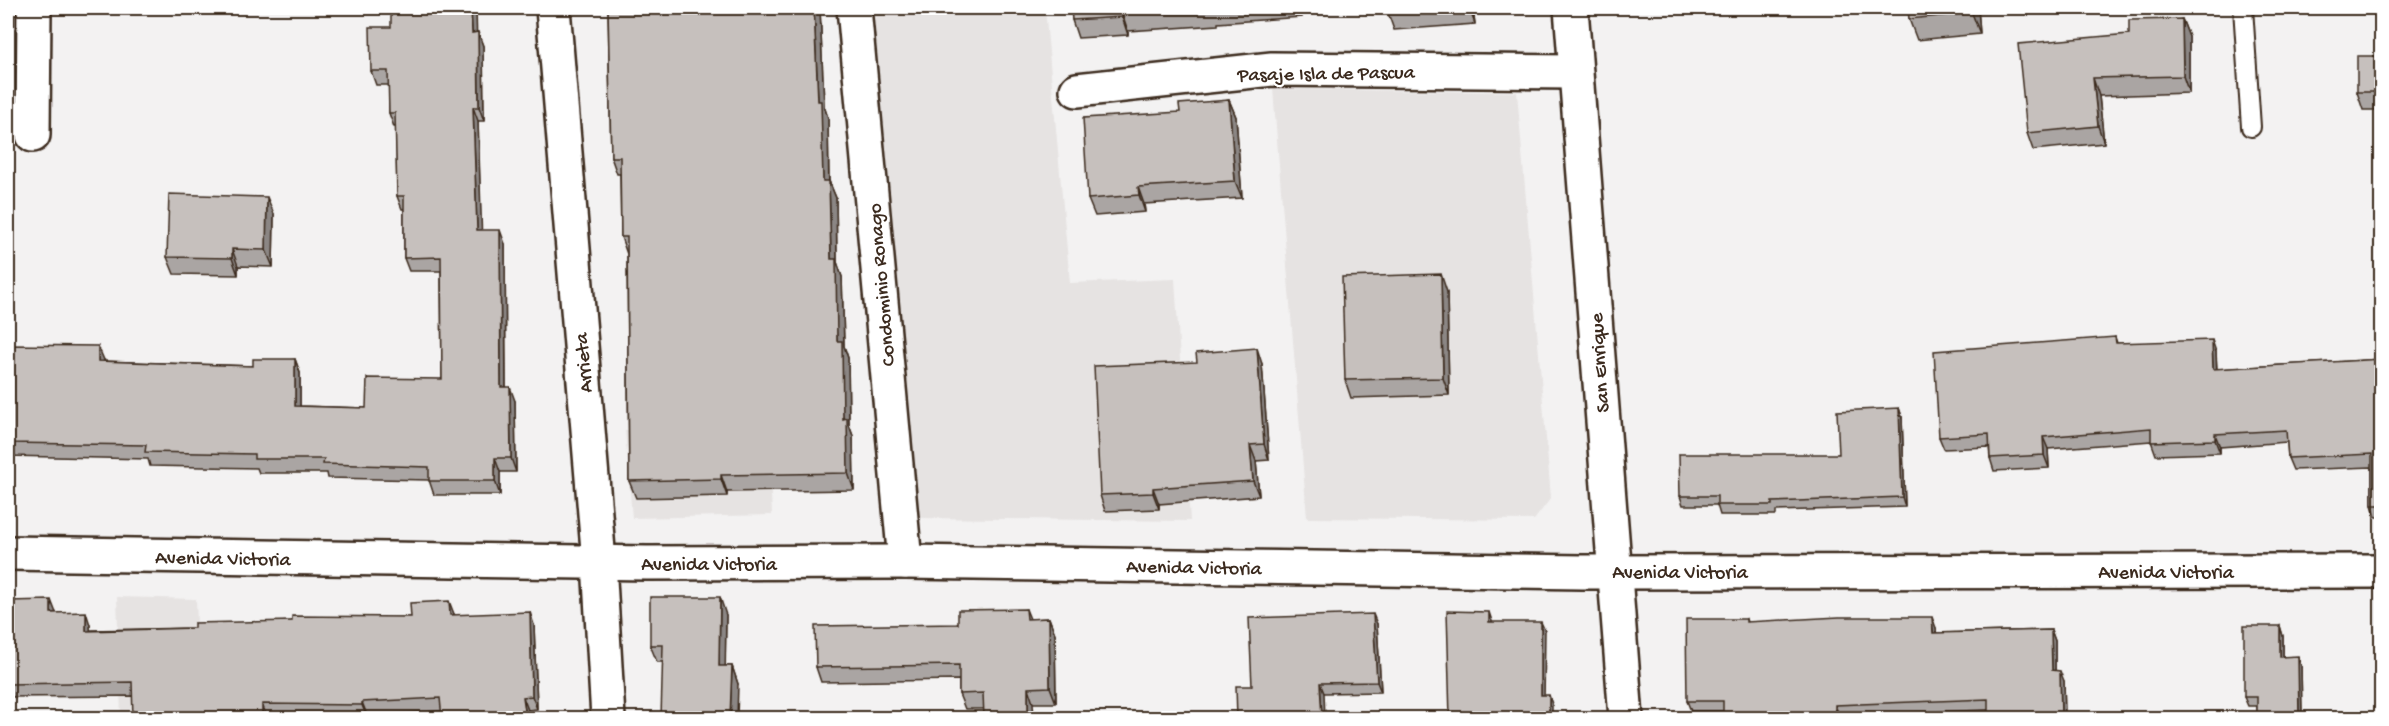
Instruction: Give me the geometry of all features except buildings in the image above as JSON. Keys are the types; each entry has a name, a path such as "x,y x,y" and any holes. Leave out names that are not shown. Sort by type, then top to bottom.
{"street":[{"path":"33,135 34,8"},
{"name":"Arrieta","path":"553,8 599,562 608,718"},
{"name":"Condominio Ronago","path":"854,8 905,562"},
{"name":"San Enrique","path":"1571,8 1626,718"},
{"name":"Pasaje Isla de Pascua","path":"1077,90 1272,69 1575,72"},
{"name":"Avenida Victoria","path":"8,553 599,562 905,562 1614,572 2382,571"}],"lane":[{"path":"2243,8 2251,127"}],"shaded area":[{"path":"873,8 1045,8 1070,283 1175,279 1190,521 919,518"},
{"path":"1273,89 1517,92 1551,498 1534,520 1307,518"},
{"path":"625,430 768,431 772,515 632,518"},
{"path":"117,597 196,599 201,718 121,718"}]}
